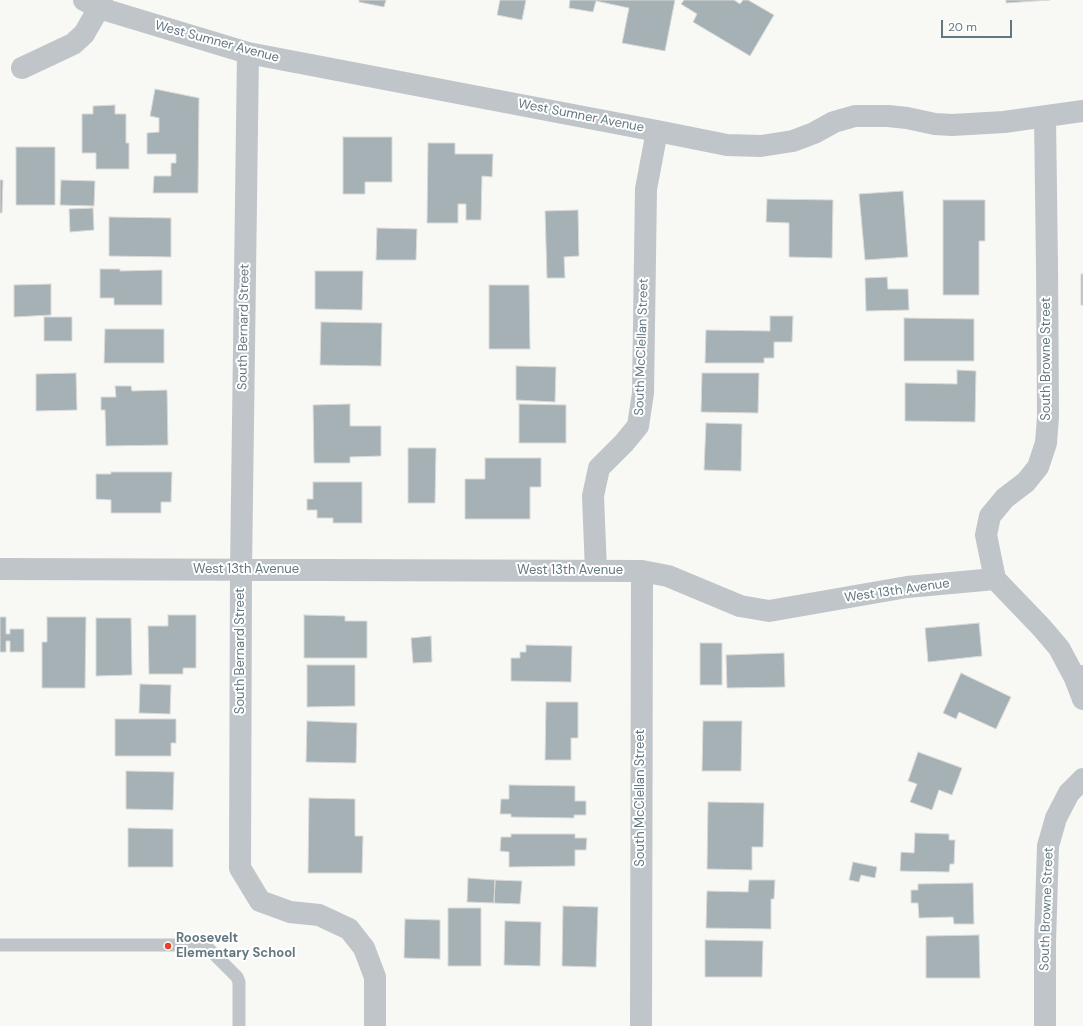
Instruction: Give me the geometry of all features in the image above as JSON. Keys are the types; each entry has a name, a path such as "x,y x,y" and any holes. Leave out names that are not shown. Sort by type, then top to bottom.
{"street":[{"name":"West Sumner Avenue","path":"95,3 248,53 727,145 761,146 793,141 814,133 834,122 855,116 888,116 907,118 935,124 952,125 1004,122 1083,111"},
{"path":"22,68 73,44 84,34 95,3"},
{"name":"South Bernard Street","path":"248,53 241,570 240,868 260,900 290,912 319,915 349,929 364,948 375,976 375,1026"},
{"name":"South Browne Street","path":"995,579 986,535 990,516 1005,498 1026,482 1038,467 1046,443 1048,417 1045,117"},
{"name":"South McClellan Street","path":"596,571 593,496 600,468 638,426 643,393 646,189 657,131"},
{"name":"West 13th Avenue","path":"0,569 642,571 668,576 740,606 769,611 907,587 995,579"},
{"name":"South McClellan Street","path":"640,1026 642,571"},
{"path":"995,579 1059,648 1079,677 1083,698"},
{"name":"South Browne Street","path":"1045,1026 1045,942 1048,846 1056,818 1069,793 1083,779"}],"lane":[{"path":"0,945 197,945 209,949 237,977 239,982 239,1026"}],"building":[{"path":"359,0 386,0 384,7 359,2"},
{"path":"500,0 526,0 522,20 497,15"},
{"path":"570,0 675,0 665,51 622,43 629,8 596,1 593,12 569,8"},
{"path":"684,0 734,0 740,4 743,0 748,0 774,15 750,56 693,22 697,14 681,4"},
{"path":"1006,0 1050,0 1006,3"},
{"path":"155,89 199,98 198,193 153,193 154,176 171,176 171,163 176,163 176,154 147,154 147,133 159,132 159,118 150,116"},
{"path":"115,105 115,114 126,114 126,143 129,143 129,169 96,169 96,153 82,153 82,114 93,114 93,106"},
{"path":"343,137 392,137 392,182 365,182 365,194 343,194"},
{"path":"428,143 455,143 455,154 493,154 492,177 482,176 481,220 466,220 466,204 458,204 458,223 427,223"},
{"path":"16,147 55,147 55,205 16,205"},
{"path":"0,180 3,180 2,213 0,213"},
{"path":"61,180 95,181 94,206 60,205"},
{"path":"903,191 908,257 865,260 859,194"},
{"path":"767,199 833,200 832,258 789,257 789,223 766,222"},
{"path":"943,200 985,200 985,241 979,241 979,295 943,295"},
{"path":"93,208 94,230 70,232 69,209"},
{"path":"578,210 579,256 564,257 565,278 547,278 545,211"},
{"path":"109,217 171,218 171,257 109,256"},
{"path":"377,228 417,229 416,260 376,260"},
{"path":"100,269 120,269 120,271 162,270 162,305 114,305 114,298 100,298"},
{"path":"315,271 363,271 362,310 315,309"},
{"path":"1081,274 1083,274 1083,305 1081,305"},
{"path":"887,277 888,289 908,289 909,310 866,311 865,278"},
{"path":"51,284 51,315 14,317 14,285"},
{"path":"489,285 529,285 530,349 489,349"},
{"path":"770,316 793,316 792,342 774,342 774,358 764,358 764,363 705,363 706,330 770,331"},
{"path":"44,317 72,317 72,341 44,341"},
{"path":"904,318 974,319 974,361 904,361"},
{"path":"321,322 382,323 381,366 320,365"},
{"path":"105,329 164,329 164,363 104,363"},
{"path":"516,366 556,367 555,402 516,400"},
{"path":"957,370 976,371 975,422 905,421 905,383 957,384"},
{"path":"76,373 77,410 36,411 36,374"},
{"path":"702,373 759,373 758,413 701,412"},
{"path":"115,386 131,386 132,391 167,390 168,445 106,446 105,410 101,410 101,397 116,397"},
{"path":"350,404 350,426 381,426 381,456 350,457 350,463 314,463 313,405"},
{"path":"519,404 566,405 566,443 519,443"},
{"path":"706,423 742,424 741,471 704,470"},
{"path":"408,448 436,448 435,503 408,503"},
{"path":"485,458 541,458 541,487 530,487 530,519 465,519 465,479 485,479"},
{"path":"111,472 172,472 171,502 161,502 161,513 111,513 111,500 96,499 96,474 111,474"},
{"path":"313,482 362,482 362,523 333,523 333,518 317,518 317,510 307,510 307,499 313,499"},
{"path":"168,615 196,615 196,668 183,668 183,674 149,674 148,626 168,626"},
{"path":"304,615 345,616 345,621 367,621 367,658 304,658"},
{"path":"0,617 6,617 6,634 10,634 10,629 24,629 24,652 10,652 10,641 6,641 6,652 0,652"},
{"path":"47,617 86,617 85,688 42,688 42,642 47,642"},
{"path":"96,618 131,618 132,675 96,676"},
{"path":"979,623 982,656 928,662 925,628"},
{"path":"431,636 432,662 413,663 411,638"},
{"path":"700,643 722,643 722,685 700,685"},
{"path":"526,645 572,646 571,682 511,681 511,658 520,658 520,652 526,652"},
{"path":"784,653 785,687 727,688 726,655"},
{"path":"307,665 355,665 355,706 307,707"},
{"path":"961,673 1011,697 996,729 959,712 956,719 943,713"},
{"path":"140,684 171,685 170,714 139,713"},
{"path":"546,702 578,702 578,738 571,738 571,760 545,760"},
{"path":"115,719 176,719 176,743 171,743 171,756 115,756"},
{"path":"307,721 357,723 356,763 306,762"},
{"path":"703,721 742,721 741,771 702,771"},
{"path":"918,752 962,768 952,795 939,790 932,810 910,802 917,784 908,781"},
{"path":"126,771 174,772 173,810 126,809"},
{"path":"509,785 575,786 575,801 586,801 586,815 574,815 574,818 511,817 511,814 500,814 501,799 509,799"},
{"path":"309,798 355,799 355,836 363,836 362,873 308,873"},
{"path":"708,802 764,803 763,847 752,847 752,870 707,869"},
{"path":"128,828 173,829 173,867 128,867"},
{"path":"915,833 949,834 949,840 955,840 954,864 950,864 949,872 900,871 901,852 914,853"},
{"path":"511,834 575,834 575,838 587,838 586,850 575,850 575,866 509,867 509,852 500,851 501,837 511,837"},
{"path":"853,862 877,867 875,878 861,875 859,882 849,880"},
{"path":"468,878 495,880 494,903 467,902"},
{"path":"495,880 522,881 520,904 494,903"},
{"path":"749,880 775,880 774,899 771,899 771,929 706,928 707,891 748,892"},
{"path":"973,883 974,924 954,924 953,917 919,918 918,903 911,903 911,890 918,890 918,884"},
{"path":"563,906 598,907 596,967 562,966"},
{"path":"448,908 481,908 481,966 448,966"},
{"path":"405,919 440,920 440,959 404,958"},
{"path":"505,921 541,922 540,966 504,965"},
{"path":"979,935 980,978 926,978 926,936"},
{"path":"705,940 763,941 762,977 705,977"}],"place":[{"name":"Roosevelt Elementary School","path":"168,946"}]}
